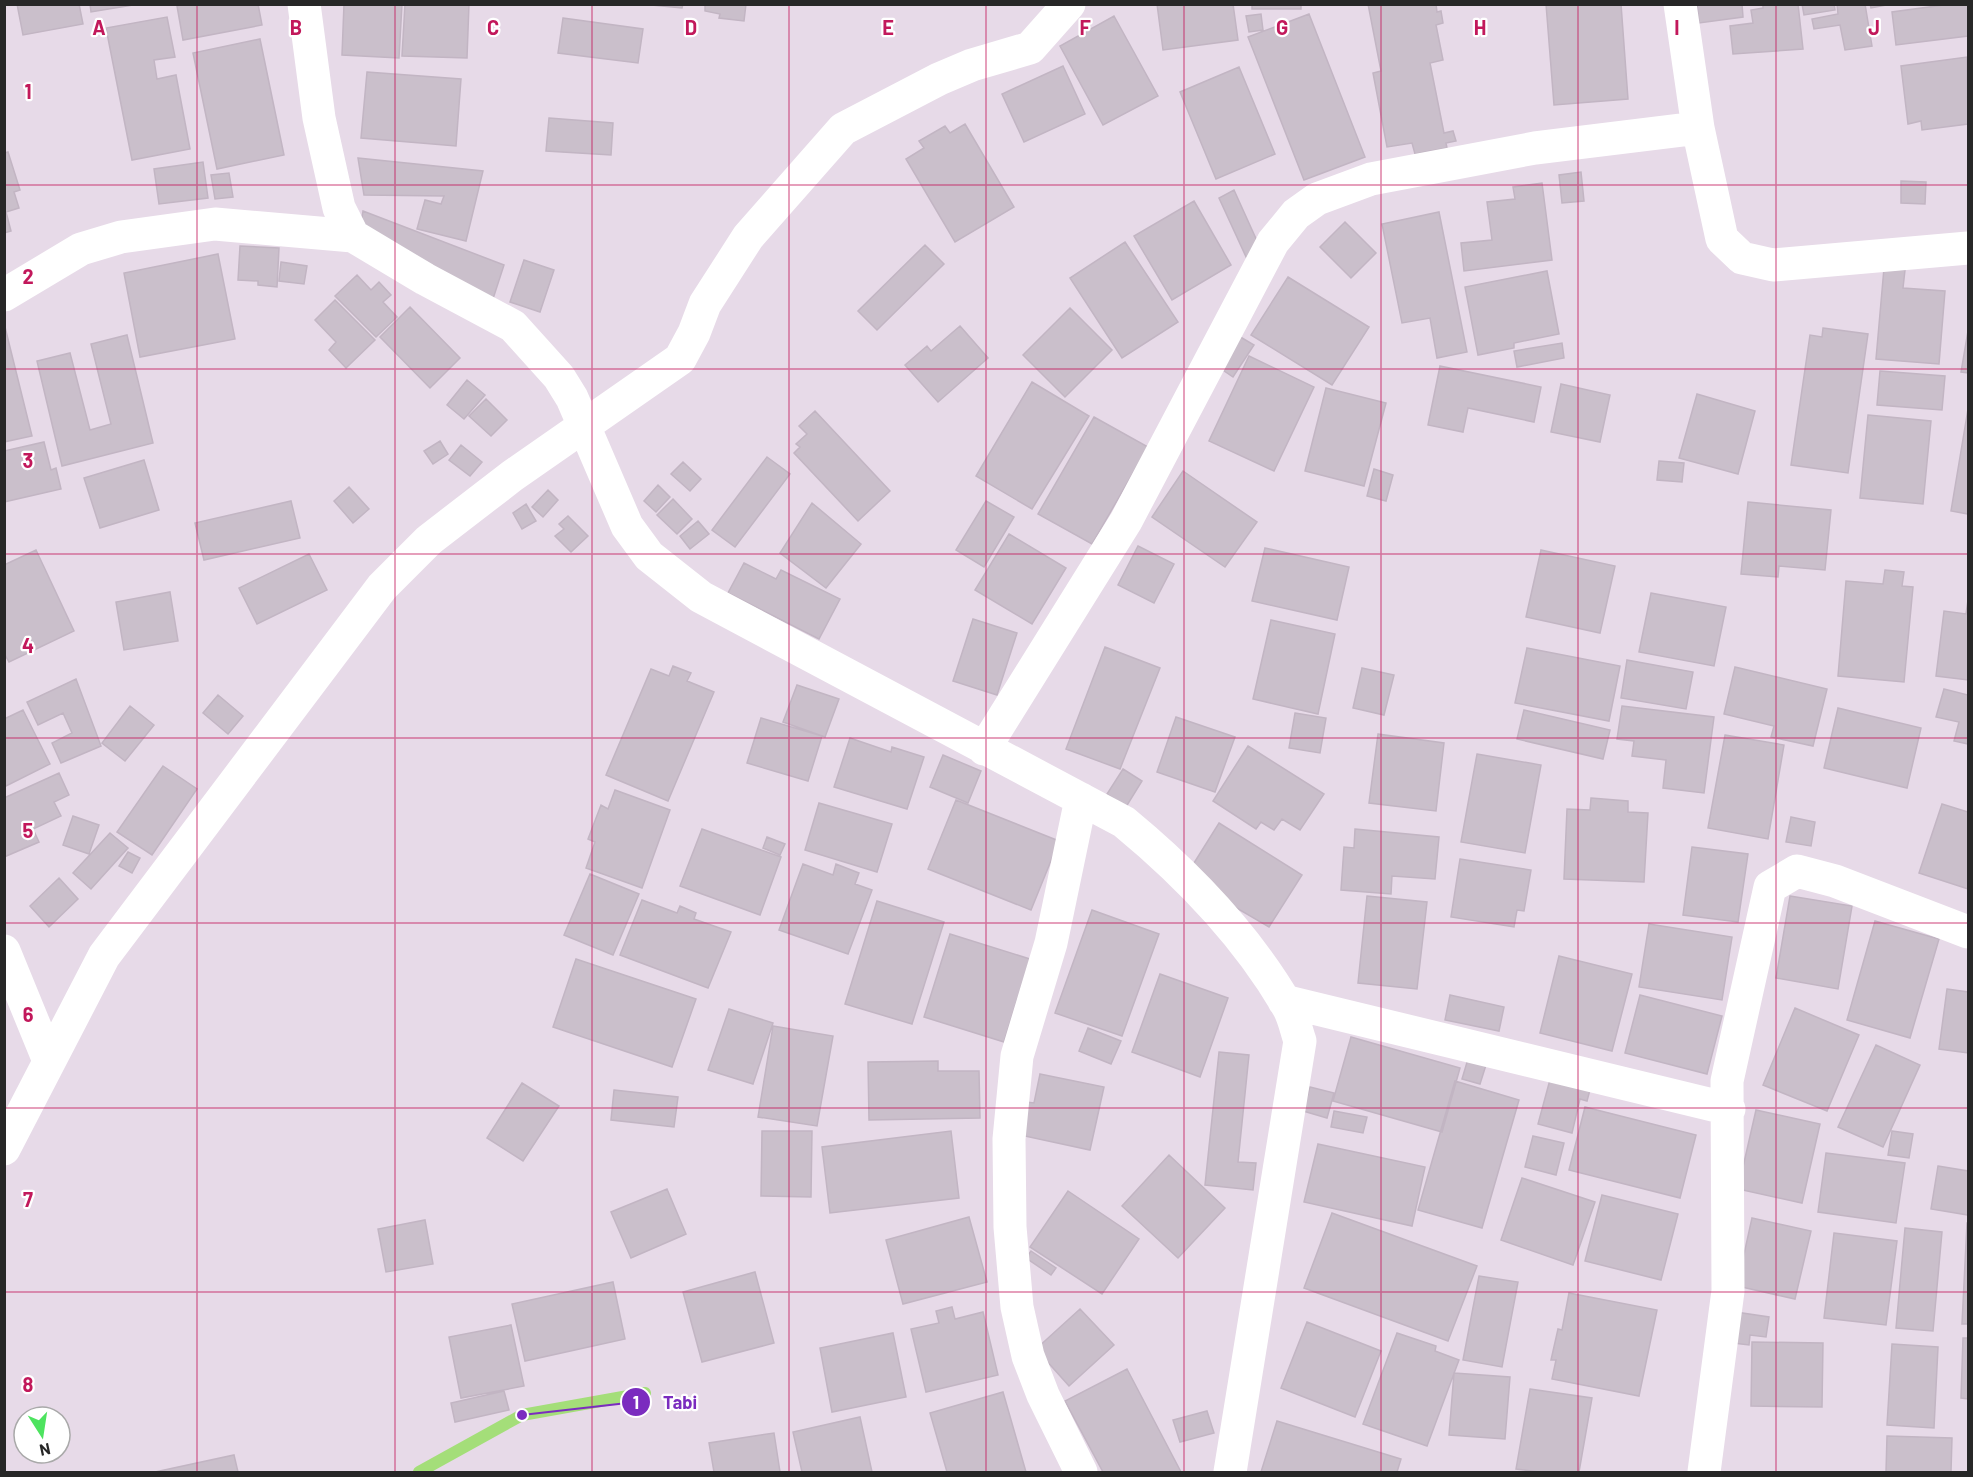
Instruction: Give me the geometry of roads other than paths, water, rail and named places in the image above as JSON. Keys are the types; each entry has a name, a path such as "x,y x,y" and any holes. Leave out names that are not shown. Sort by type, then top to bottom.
{"street":[{"path":"304,4 319,118 339,208 352,236"},
{"path":"4,1149 104,956 382,587 429,540 513,476 680,359 694,333 705,304 748,237 843,129 939,79 972,65 1030,48 1069,4"},
{"path":"1680,4 1698,128 1722,239 1742,258 1773,265 1968,248"},
{"path":"984,749 1126,521 1273,242 1296,214 1327,194 1371,179 1534,148 1698,128"},
{"path":"4,295 81,249 121,237 215,224 352,236 425,279 513,326 559,377 572,398 582,428 627,526 649,556 701,597 1124,822 1165,856 1256,956 1284,1001 1300,1041 1230,1473"},
{"path":"1081,799 1051,943 1017,1056 1009,1138 1012,1250 1017,1307 1028,1356 1043,1395 1081,1473"},
{"path":"1704,1473 1728,1290 1729,1109 1727,1081 1770,887 1797,871 1835,881 1968,932"},
{"path":"4,951 49,1061"},
{"path":"1284,1001 1729,1109"}],"waterway":[{"path":"419,1472 522,1415 645,1393"}],"place":[{"name":"Tabi","path":"522,1415"}]}
